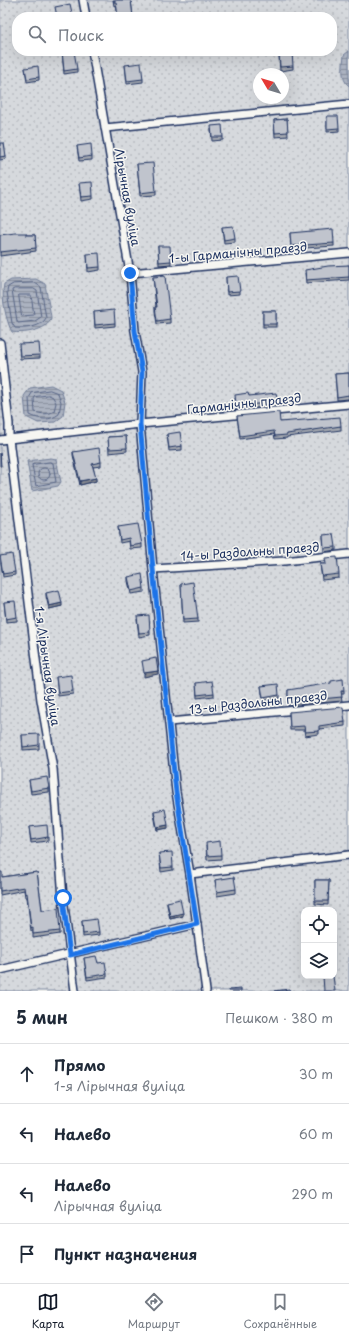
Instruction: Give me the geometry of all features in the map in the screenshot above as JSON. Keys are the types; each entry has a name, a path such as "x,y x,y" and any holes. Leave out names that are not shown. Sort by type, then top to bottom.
{"lane":[{"path":"83,0 85,12"},
{"name":"Лірычная вуліца","path":"93,56 130,273 135,331 142,372 140,424 176,792 190,874 206,991"},
{"path":"105,128 349,104"},
{"name":"1-ы Гарманічны праезд","path":"130,273 349,253"},
{"name":"1-я Лірычная вуліца","path":"0,343 9,424 9,439 40,700 53,769 63,898 75,991"},
{"name":"Гарманічны праезд","path":"0,440 140,424 349,404"},
{"name":"14-ы Раздольны праезд","path":"153,569 284,561 349,554"},
{"name":"13-ы Раздольны праезд","path":"169,722 349,705"},
{"path":"190,874 349,855"},
{"path":"0,970 70,955 197,924"}],"shaded area":[{"path":"0,0 349,0 349,991 0,991"}],"water":[{"path":"349,51 349,86 344,80 343,67 344,55"},
{"path":"36,279 45,284 51,318 45,326 40,329 28,332 12,332 5,309 3,295 4,284 11,280"},
{"path":"51,385 61,390 65,402 63,416 55,422 38,423 26,417 24,396 30,388"},
{"path":"51,458 56,459 61,482 58,486 32,491 27,461"}],"building":[{"path":"114,0 131,0 132,12 117,12 116,2 114,2"},
{"path":"70,4 72,12 56,12 55,7"},
{"path":"62,56 75,56 77,69 64,71"},
{"path":"279,56 292,56 293,66 280,67"},
{"path":"141,63 143,79 127,81 125,65"},
{"path":"38,66 39,77 27,79 25,68"},
{"path":"327,116 338,116 339,128 327,129"},
{"path":"287,119 288,132 275,133 274,120"},
{"path":"222,125 223,137 212,137 211,126"},
{"path":"0,143 4,143 6,156 0,157"},
{"path":"91,144 92,156 79,158 77,146"},
{"path":"153,163 156,191 140,193 137,164"},
{"path":"92,182 93,196 81,197 79,183"},
{"path":"233,226 235,238 224,240 222,227"},
{"path":"333,229 334,243 291,246 290,233"},
{"path":"15,233 35,235 36,248 0,252 0,235"},
{"path":"158,246 170,246 171,261 159,262"},
{"path":"99,253 100,267 88,268 87,254"},
{"path":"349,265 349,277 306,280 305,270 328,266"},
{"path":"165,276 170,319 157,321 155,307 157,307 153,277"},
{"path":"238,276 240,291 227,292 226,277"},
{"path":"114,310 115,323 95,325 94,312"},
{"path":"263,311 276,311 276,324 263,324"},
{"path":"39,343 40,355 20,356 19,344"},
{"path":"349,373 349,395 337,397 335,374"},
{"path":"248,393 249,396 276,393 278,402 236,406 235,395"},
{"path":"279,412 280,422 340,417 341,426 287,435 275,436 274,431 240,436 237,416"},
{"path":"180,432 182,446 169,448 167,434"},
{"path":"126,436 127,448 109,449 108,437"},
{"path":"99,448 101,462 92,464 96,478 80,481 73,452"},
{"path":"138,524 142,544 130,546 129,538 120,540 118,527"},
{"path":"334,534 336,547 324,548 323,535"},
{"path":"12,554 15,572 3,574 0,556"},
{"path":"337,557 339,574 322,576 320,564 326,564 325,558"},
{"path":"142,574 144,588 131,591 128,577"},
{"path":"193,582 198,619 183,620 181,584"},
{"path":"59,590 62,603 49,606 46,593"},
{"path":"15,601 17,617 6,619 4,602"},
{"path":"149,615 150,632 139,633 137,616"},
{"path":"156,658 158,671 144,673 142,661"},
{"path":"71,675 73,691 58,693 56,677"},
{"path":"343,679 344,691 341,691 342,697 288,702 288,690 331,683 331,681"},
{"path":"212,681 214,693 197,695 196,683"},
{"path":"278,684 279,695 263,698 261,686"},
{"path":"343,707 345,722 319,726 319,731 305,732 304,726 290,727 289,712"},
{"path":"39,734 39,745 23,747 22,735"},
{"path":"47,777 49,788 31,791 29,780"},
{"path":"165,809 168,825 157,827 154,811"},
{"path":"47,825 48,837 31,840 29,827"},
{"path":"220,841 221,855 207,856 206,843"},
{"path":"172,852 173,867 161,868 159,853"},
{"path":"0,872 2,872 2,877 37,872 42,910 58,908 60,931 33,934 27,893 25,894 24,887 0,891"},
{"path":"234,877 236,889 217,892 215,880"},
{"path":"315,880 329,880 328,901 315,901"},
{"path":"180,899 183,913 170,916 167,902"},
{"path":"97,919 99,932 83,934 82,921"},
{"path":"96,956 98,963 105,962 107,974 87,977 84,958"},
{"path":"323,979 333,979 335,991 324,991"},
{"path":"241,989 241,991 229,991 229,990"},
{"path":"289,989 290,991 274,991"}],"route":[{"path":"63,898 70,955 197,924 176,792 153,569 140,424 142,372 135,331 130,273"}]}
